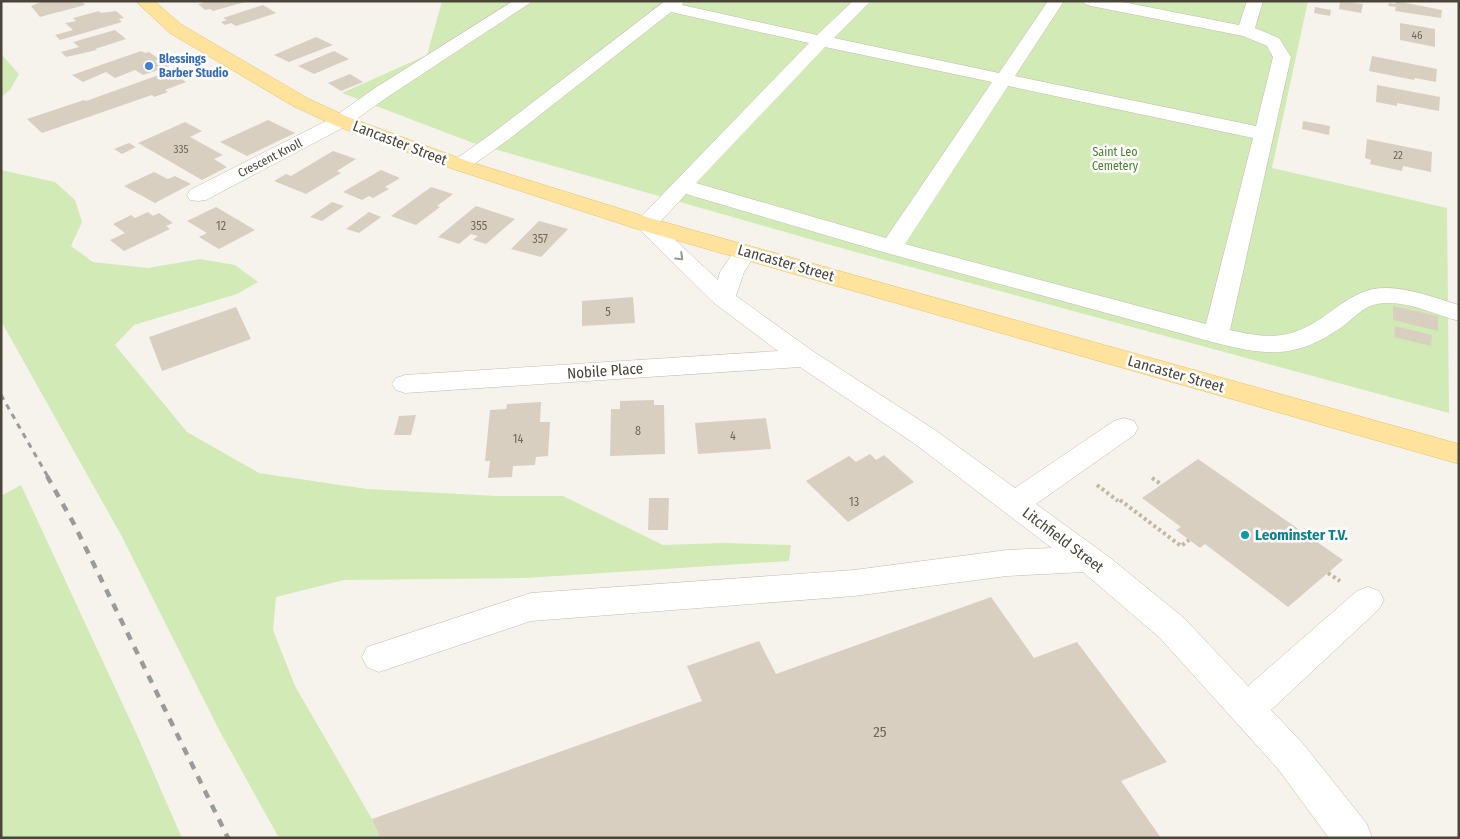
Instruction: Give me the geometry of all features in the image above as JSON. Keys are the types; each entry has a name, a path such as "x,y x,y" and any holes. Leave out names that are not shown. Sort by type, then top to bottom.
{"main road":[{"name":"Lancaster Street","path":"144,1 176,29 300,102 341,121 460,166 645,224 1459,454"}],"street":[{"name":"Crescent Knoll","path":"198,195 341,121 382,92 525,1"},
{"path":"645,224 821,41 863,1"},
{"path":"891,247 1056,1"},
{"path":"1091,1 1246,31 1273,42 1280,49 1282,57 1216,335"},
{"path":"1246,31 1255,1"},
{"path":"460,166 646,22 673,4 821,41 1264,134"},
{"path":"682,186 891,247 1262,346 1279,346 1298,342 1319,332 1356,303 1372,297 1389,296 1401,298 1459,313"},
{"name":"Litchfield Street","path":"645,224 723,298 805,358 925,437 1089,559 1172,628 1290,757 1353,838"},
{"path":"723,298 732,272 745,252"},
{"name":"Nobile Place","path":"404,384 805,358"},
{"path":"1015,504 1124,428"},
{"path":"379,656 530,606 854,583 1007,563 1089,559"},
{"path":"1247,709 1368,600"}],"path":[{"path":"1152,478 1161,484"},
{"path":"1120,500 1181,546 1189,540"}],"green space":[{"name":"Saint Leo Cemetery","path":"442,1 1308,1 1272,168 1447,208 1449,413 848,250 473,143 342,93 427,55"},
{"path":"1,54 19,74 10,90 1,97"},
{"path":"1,170 55,182 75,200 82,222 71,246 93,262 148,268 200,259 235,265 258,282 237,294 134,325 115,345 187,432 259,473 367,489 496,496 563,496 663,545 724,543 791,545 789,561 526,578 344,580 276,597 273,630 295,686 372,819 380,838 279,838 218,728 121,535 1,321"},
{"path":"21,485 137,735 182,838 1,838 1,496"}],"building":[{"path":"43,1 82,1 85,5 40,17 31,6"},
{"path":"201,1 245,2 213,11 210,9 205,10 198,4 203,3"},
{"path":"1340,1 1363,4 1361,13 1339,9"},
{"path":"1396,1 1442,10 1441,18 1395,11 1396,7 1388,6 1389,3 1395,4"},
{"path":"263,5 276,13 236,26 231,23 225,25 221,22 227,20 223,18"},
{"path":"1315,7 1331,10 1330,16 1314,13"},
{"path":"99,11 101,13 116,11 124,18 119,19 122,22 60,40 55,35 73,30 65,23 76,21 73,18"},
{"path":"1400,23 1435,29 1435,47 1400,40"},
{"path":"115,30 126,39 95,49 97,50 66,57 61,52 79,47 73,42"},
{"path":"316,37 333,45 289,62 274,55"},
{"path":"141,51 149,52 159,59 155,61 158,63 163,61 170,66 143,75 135,70 115,78 106,72 83,82 72,75"},
{"path":"334,51 349,59 314,74 298,66"},
{"path":"1372,56 1437,69 1436,82 1415,78 1414,80 1369,71"},
{"path":"170,71 186,82 165,90 168,92 154,97 152,95 42,133 27,119 84,100 86,101"},
{"path":"350,74 363,82 341,91 328,83"},
{"path":"1377,85 1440,97 1439,111 1397,103 1397,106 1376,102"},
{"path":"268,120 295,133 247,156 220,142"},
{"path":"1303,121 1330,126 1329,135 1302,129"},
{"path":"185,122 202,131 190,137 223,155 214,159 227,167 202,180 138,143"},
{"path":"1367,139 1432,152 1431,172 1403,166 1402,171 1370,164 1371,160 1365,158"},
{"path":"129,143 136,147 122,154 114,149"},
{"path":"333,151 356,159 337,171 341,173 306,194 274,181 286,174 291,176"},
{"path":"381,170 400,178 385,187 389,189 373,198 369,196 362,200 343,192"},
{"path":"154,172 168,179 175,176 191,184 155,203 124,186"},
{"path":"431,187 453,194 437,206 440,207 416,225 391,216"},
{"path":"332,202 344,206 322,221 310,217"},
{"path":"476,206 515,219 486,244 473,240 478,236 471,234 459,244 438,237"},
{"path":"216,207 255,230 219,249 199,237 207,233 187,221"},
{"path":"148,212 153,216 159,213 173,223 166,226 170,229 124,251 110,240 125,233 113,224 131,215 135,218"},
{"path":"369,212 381,217 359,233 346,229"},
{"path":"539,221 568,229 541,257 511,249"},
{"path":"633,297 635,323 582,326 582,301"},
{"path":"1393,306 1438,316 1438,331 1393,320"},
{"path":"236,307 251,339 162,371 149,337"},
{"path":"1395,326 1432,335 1431,346 1394,337"},
{"path":"654,400 654,405 664,405 665,454 610,456 611,409 620,409 620,401"},
{"path":"541,402 540,422 550,422 548,456 536,457 535,465 513,466 512,477 488,478 490,461 485,461 490,410 506,409 507,404"},
{"path":"416,415 411,435 394,435 399,416"},
{"path":"766,418 771,449 698,454 695,423"},
{"path":"870,454 876,460 884,455 914,482 848,522 806,481 849,456 856,462"},
{"name":"Leominster T.V.","path":"1198,459 1343,560 1288,607 1205,544 1200,548 1176,530 1181,527 1142,498"},
{"path":"649,498 669,498 668,530 648,530"},
{"path":"991,597 1034,658 1077,642 1167,762 1121,781 1161,838 380,838 372,819 702,701 687,666 759,641 776,674"}],"railway":[{"path":"1,395 48,477"},
{"path":"47,476 74,524 228,838"}],"place":[{"name":"Blessings Barber Studio","path":"149,66"},
{"name":"Leominster T.V.","path":"1245,535"}]}
